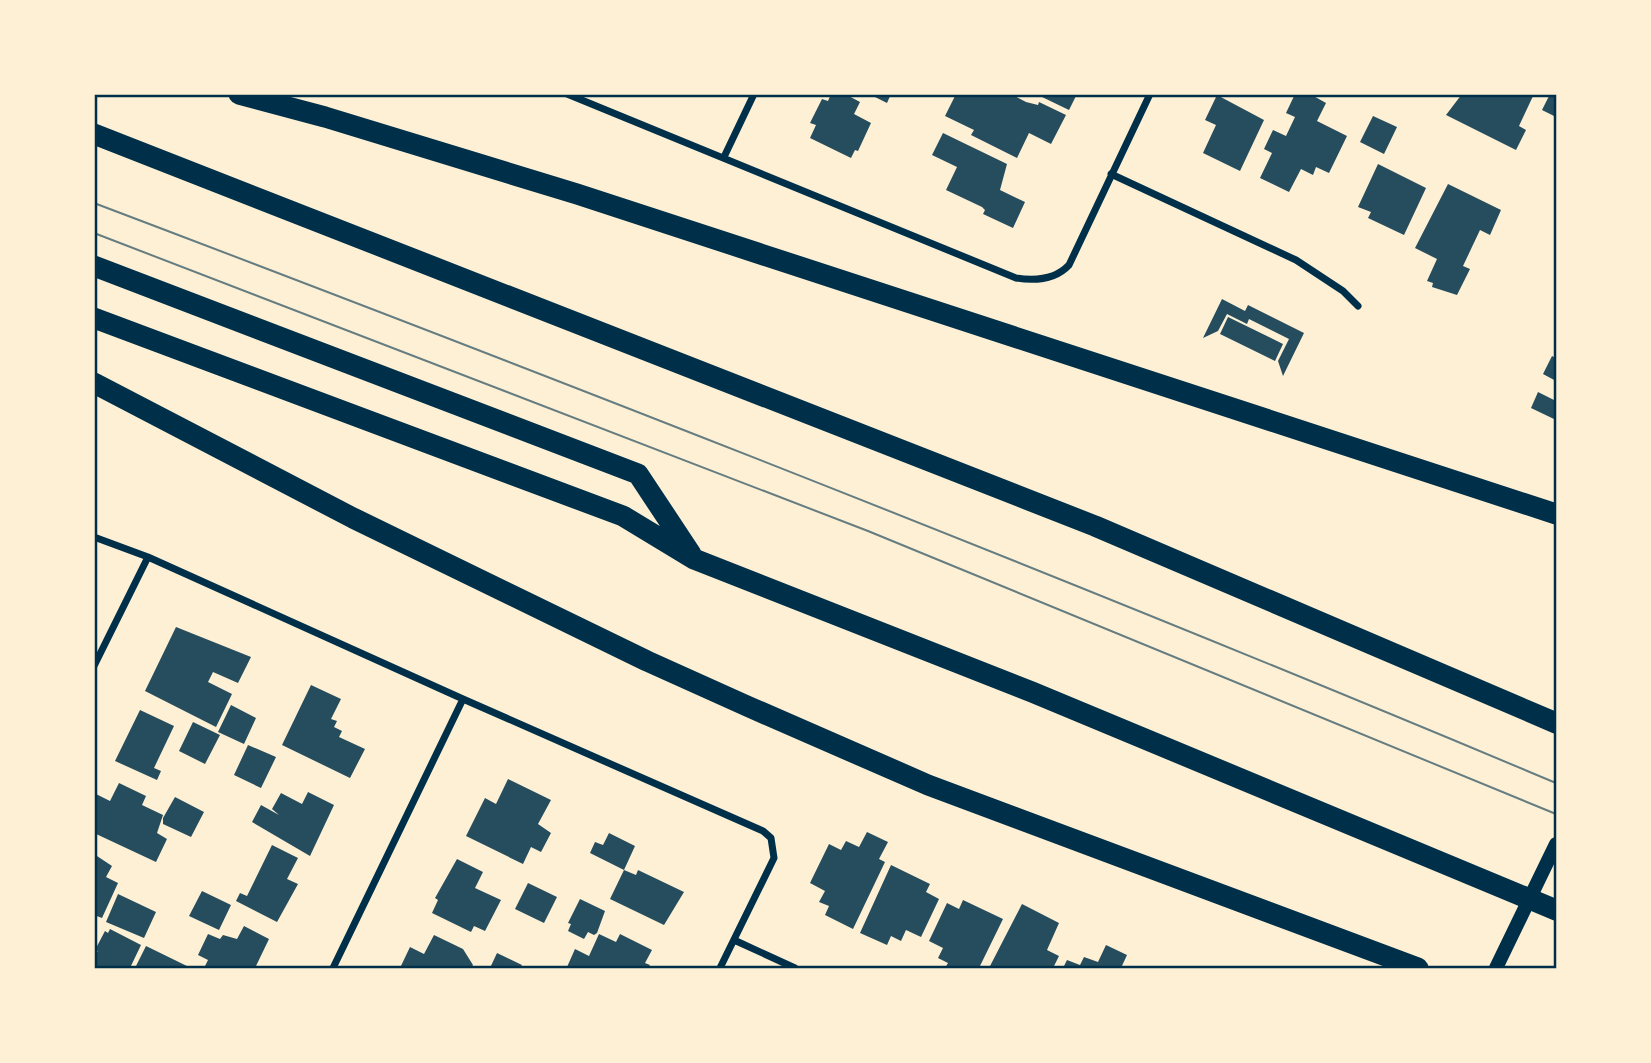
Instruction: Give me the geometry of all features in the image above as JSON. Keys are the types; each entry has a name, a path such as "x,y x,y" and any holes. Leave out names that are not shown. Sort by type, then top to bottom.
{"highway":[{"path":"239,94 325,117 577,194 1556,514"},
{"path":"94,134 1095,526 1556,723"},
{"path":"94,266 638,474 694,559"},
{"path":"94,318 623,516 694,559 1032,692 1556,910"},
{"path":"94,383 353,518 647,661 747,706 928,785 1418,968"}],"main road":[{"path":"1497,967 1556,844"}],"street":[{"path":"567,94 1016,278 1038,279 1057,275 1069,265 1150,94"},
{"path":"724,157 754,94"},
{"path":"1111,174 1296,260 1343,291 1358,306"},
{"path":"94,537 148,556 678,795 753,824 771,838 774,858 720,968"},
{"path":"94,666 148,556"},
{"path":"333,968 463,699"},
{"path":"734,940 795,968"}],"building":[{"path":"831,94 845,94 860,102 854,114 871,123 858,151 855,150 851,158 810,138 816,125 810,123 822,99 828,101"},
{"path":"869,94 891,94 887,103"},
{"path":"956,94 1011,94 1026,102 1038,105 1039,102 1066,115 1051,144 1029,133 1017,158 971,135 974,130 945,116"},
{"path":"1044,94 1077,94 1069,110 1042,97"},
{"path":"1295,94 1310,94 1326,103 1317,121 1347,136 1329,173 1316,167 1313,175 1301,169 1289,192 1260,178 1272,153 1264,149 1273,130 1286,136 1295,117 1286,113"},
{"path":"1462,94 1534,94 1519,126 1526,130 1516,150 1446,115"},
{"path":"1550,94 1556,94 1556,117 1542,110"},
{"path":"1217,95 1264,120 1240,171 1203,153 1216,125 1205,120"},
{"path":"1373,116 1397,127 1384,154 1360,142"},
{"path":"943,133 1007,164 1000,190 1025,202 1013,228 983,214 985,210 982,207 946,190 957,167 932,155"},
{"path":"1378,164 1426,188 1404,235 1368,218 1371,212 1358,207"},
{"path":"1448,184 1501,210 1490,235 1480,230 1463,266 1470,269 1457,295 1432,287 1433,283 1427,281 1437,259 1415,248"},
{"path":"1222,299 1245,311 1248,305 1304,333 1283,376 1278,361 1289,339 1249,319 1247,324 1227,314 1218,331 1203,338"},
{"path":"1228,317 1283,344 1275,361 1220,334"},
{"path":"1552,356 1556,358 1556,381 1543,374"},
{"path":"1538,392 1556,401 1556,420 1531,408"},
{"path":"176,627 251,657 238,683 213,672 208,682 232,694 216,727 145,691"},
{"path":"311,685 341,699 331,719 337,721 334,727 342,731 339,737 365,749 350,778 282,745"},
{"path":"231,705 256,718 244,744 218,732"},
{"path":"140,710 174,726 154,768 161,771 157,780 115,761"},
{"path":"193,722 220,735 205,764 179,751"},
{"path":"248,745 276,757 261,788 234,775"},
{"path":"508,779 551,800 538,824 551,833 541,852 531,847 523,864 466,836 485,798 496,804"},
{"path":"119,783 146,796 142,805 163,815 157,833 167,839 156,862 94,833 94,797 96,794 110,801"},
{"path":"308,792 334,805 310,856 252,822 261,805 279,815 272,809 281,793 302,804"},
{"path":"175,797 204,812 191,837 163,824 163,818"},
{"path":"867,832 888,842 879,859 885,862 853,929 825,915 829,906 819,902 825,891 810,883 829,844 841,850 846,841 859,847"},
{"path":"609,833 635,846 624,870 590,853 595,842 603,845"},
{"path":"272,845 298,858 287,879 298,884 277,922 236,901 240,893 247,896"},
{"path":"94,854 112,866 106,877 118,883 102,918 94,915"},
{"path":"457,859 483,872 475,888 501,900 485,931 474,926 471,932 432,913 438,900 435,898"},
{"path":"891,865 930,884 926,892 939,899 921,937 906,930 901,941 891,936 887,945 860,933"},
{"path":"624,870 636,875 638,870 684,892 664,925 610,899"},
{"path":"528,883 557,897 544,923 515,909"},
{"path":"202,891 231,905 219,930 189,916"},
{"path":"118,894 156,912 144,938 106,922"},
{"path":"580,899 605,911 597,933 594,935 588,932 584,939 568,931 571,924 568,923"},
{"path":"963,900 1003,919 979,968 945,968 948,963 938,958 943,948 929,941 947,903 959,909"},
{"path":"1022,904 1059,923 1047,950 1059,956 1053,968 989,968"},
{"path":"244,926 269,939 256,966 261,968 204,968 208,960 198,955 208,934 220,939 223,935 237,939"},
{"path":"110,929 141,945 130,968 94,968 94,954 98,951 95,950 105,931 108,933"},
{"path":"599,934 616,942 620,934 652,950 645,963 650,965 648,968 567,967 575,949 589,956"},
{"path":"434,935 463,949 473,965 471,968 400,968 410,947 424,954"},
{"path":"1106,945 1127,955 1121,968 1063,968 1067,960 1080,965 1084,957 1098,962"},
{"path":"146,946 191,968 135,968"},
{"path":"497,953 522,965 520,968 490,968"}],"tram line":[{"path":"94,203 828,487 1193,633 1556,783"},
{"path":"94,233 868,531 1556,814"}]}
